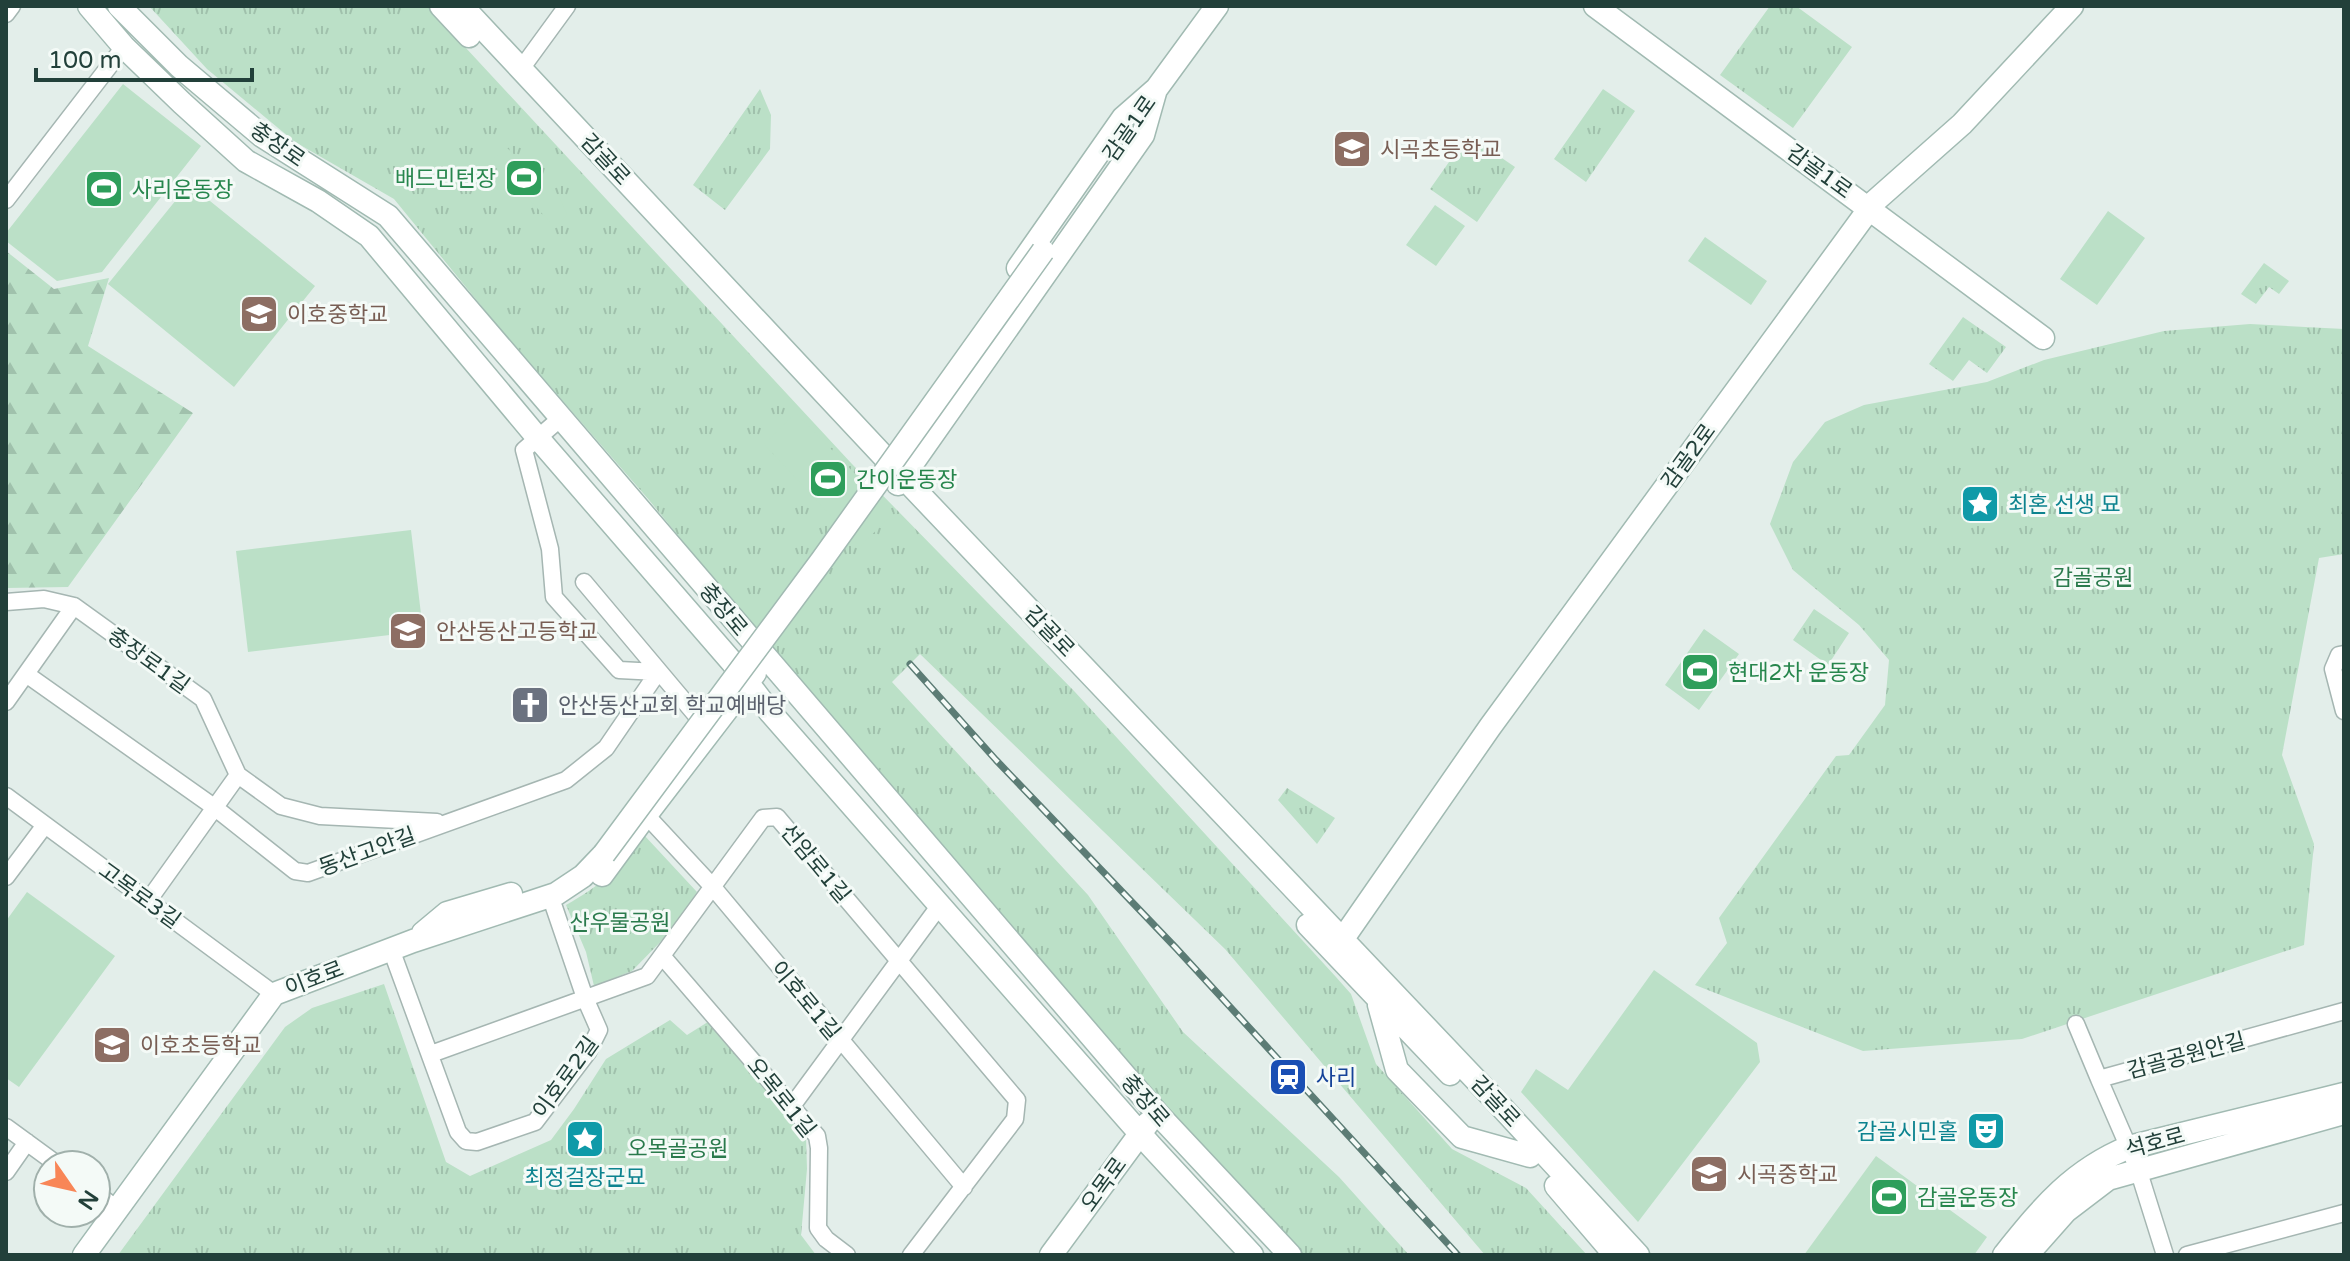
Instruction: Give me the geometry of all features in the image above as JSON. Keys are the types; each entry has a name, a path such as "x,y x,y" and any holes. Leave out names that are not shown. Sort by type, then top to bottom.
{"street":[{"path":"6,14 12,6"},
{"name":"충장로","path":"89,6 124,47 246,161 318,201 369,236 537,437 732,662 770,712 1252,1255"},
{"name":"충장로","path":"119,6 179,66 262,136 388,216 1157,1113 1290,1255"},
{"name":"감골로","path":"441,6 884,462"},
{"name":"감골로","path":"462,6 1377,1000 1530,1156 1615,1255"},
{"path":"521,69 567,6"},
{"name":"감골1로","path":"604,854 822,560 1217,6"},
{"name":"감골1로","path":"1595,6 2043,338"},
{"name":"감골2로","path":"1342,940 1490,727 1870,208 1962,124 2072,6"},
{"path":"6,200 124,47"},
{"path":"884,462 1123,118 1156,89"},
{"path":"900,480 1143,135 1156,89"},
{"path":"562,417 524,450 550,549 554,597 619,670 658,672"},
{"name":"감골로","path":"900,480 1342,940 1638,1255"},
{"path":"584,582 695,714"},
{"name":"충장로1길","path":"6,602 44,599 74,606 203,699 238,775"},
{"path":"6,702 74,606"},
{"path":"413,941 447,913 548,882 575,867 598,847 750,640"},
{"path":"2344,654 2339,655 2333,669 2344,711"},
{"path":"413,941 445,942 554,907 583,893 608,870 766,658"},
{"name":"동산고안길","path":"26,674 214,807 295,871 308,873 566,780 606,748 658,672"},
{"path":"148,901 238,775 281,806 320,816 444,823"},
{"name":"고목로3길","path":"6,796 274,994"},
{"name":"이호로1길","path":"646,815 712,886 964,1187"},
{"name":"선암로1길","path":"431,1054 647,976 763,818 777,817 1017,1100 1015,1119 911,1255"},
{"path":"6,877 45,825"},
{"name":"이호로","path":"84,1255 274,994 413,941 556,894 583,876 604,854"},
{"path":"792,1106 940,905"},
{"name":"이호로2길","path":"391,949 458,1132 466,1141 477,1142 535,1122 588,1052 599,1030 554,907"},
{"name":"오목로1길","path":"663,957 817,1136 818,1228 826,1239 847,1255"},
{"path":"1377,1000 1397,1070 1462,1137 1530,1156"},
{"name":"감골공원안길","path":"2165,1255 2138,1169 2099,1079 2344,1011"},
{"path":"2076,1024 2099,1079"},
{"name":"석호로","path":"2004,1255 2055,1193 2104,1157 2129,1147 2344,1094"},
{"name":"오목로","path":"1051,1255 1157,1113"},
{"name":"석호로","path":"2027,1255 2066,1211 2108,1179 2344,1113"},
{"path":"6,1127 36,1149"},
{"path":"6,1172 27,1142"},
{"path":"112,1205 118,1210"},
{"path":"2187,1255 2344,1213"}],"green space":[{"path":"149,6 427,6 852,464 1075,692 1336,977 1351,994 1376,1064 1452,1149 1526,1188 1587,1255 1485,1255 1225,949 920,654 892,682 1088,895 1183,1032 1339,1177 1409,1255 1301,1255 1219,1172 1043,962 801,686 649,500 501,330 394,199 295,142 207,69"},
{"path":"1770,6 1796,6 1852,47 1793,128 1720,75"},
{"name":"사리운동장","path":"123,84 201,146 102,272 57,281 6,241 6,233"},
{"path":"760,89 771,115 770,149 725,210 693,185"},
{"path":"1603,89 1635,111 1586,182 1554,159"},
{"path":"1468,135 1515,167 1477,222 1430,189"},
{"name":"배드민턴장","path":"505,146 559,196 567,215 558,224 549,221 493,160"},
{"path":"189,184 315,286 234,387 108,284"},
{"path":"1435,205 1465,226 1436,266 1406,245"},
{"path":"2108,211 2145,238 2097,305 2060,279"},
{"path":"1705,237 1767,281 1751,305 1688,261"},
{"path":"6,251 54,289 109,278 88,346 193,413 68,587 6,588"},
{"path":"2264,263 2289,281 2279,294 2269,287 2256,304 2241,294"},
{"path":"1963,317 2006,347 1987,373 1969,360 1953,381 1929,364"},
{"name":"감골공원","path":"2250,324 2344,329 2344,554 2319,558 2282,755 2314,844 2304,945 2022,1039 1863,1051 1695,985 1727,943 1719,918 1836,756 1849,755 1885,705 1889,660 1859,625 1793,570 1770,524 1793,462 1825,422 1864,405 1987,382 2044,360 2164,331"},
{"name":"간이운동장","path":"796,413 893,513 860,547 764,444"},
{"path":"411,530 423,631 248,652 236,551"},
{"path":"1814,609 1849,633 1828,665 1793,640"},
{"name":"현대2차 운동장","path":"1704,629 1739,654 1699,710 1665,685"},
{"path":"1287,788 1335,818 1317,844 1278,800"},
{"name":"산우물공원","path":"644,835 697,892 674,928 632,971 594,986 586,952 566,905 610,875"},
{"path":"27,892 115,956 19,1087 6,1078 6,921"},
{"path":"1654,970 1757,1043 1760,1062 1638,1222 1521,1092 1536,1069 1568,1090"},
{"name":"오목골공원","path":"384,984 446,1162 470,1176 551,1140 606,1059 670,1020 687,1035 711,1020 806,1136 807,1169 801,1235 816,1255 118,1255 285,1027 312,1008"},
{"name":"감골운동장","path":"1876,1156 1987,1237 1974,1255 1804,1255"}],"railway":[{"path":"910,664 1458,1255"}],"place":[{"name":"시곡초등학교","path":"1352,149"},
{"name":"배드민턴장","path":"524,178"},
{"name":"사리운동장","path":"104,189"},
{"name":"이호중학교","path":"259,314"},
{"name":"간이운동장","path":"828,479"},
{"name":"최혼 선생 묘","path":"1980,504"},
{"name":"안산동산고등학교","path":"408,631"},
{"name":"현대2차 운동장","path":"1700,672"},
{"name":"안산동산교회 학교예배당","path":"530,705"},
{"name":"이호초등학교","path":"112,1045"},
{"name":"사리","path":"1288,1077"},
{"name":"감골시민홀","path":"1986,1131"},
{"name":"최정걸장군묘","path":"585,1139"},
{"name":"시곡중학교","path":"1709,1174"},
{"name":"감골운동장","path":"1889,1197"}]}
